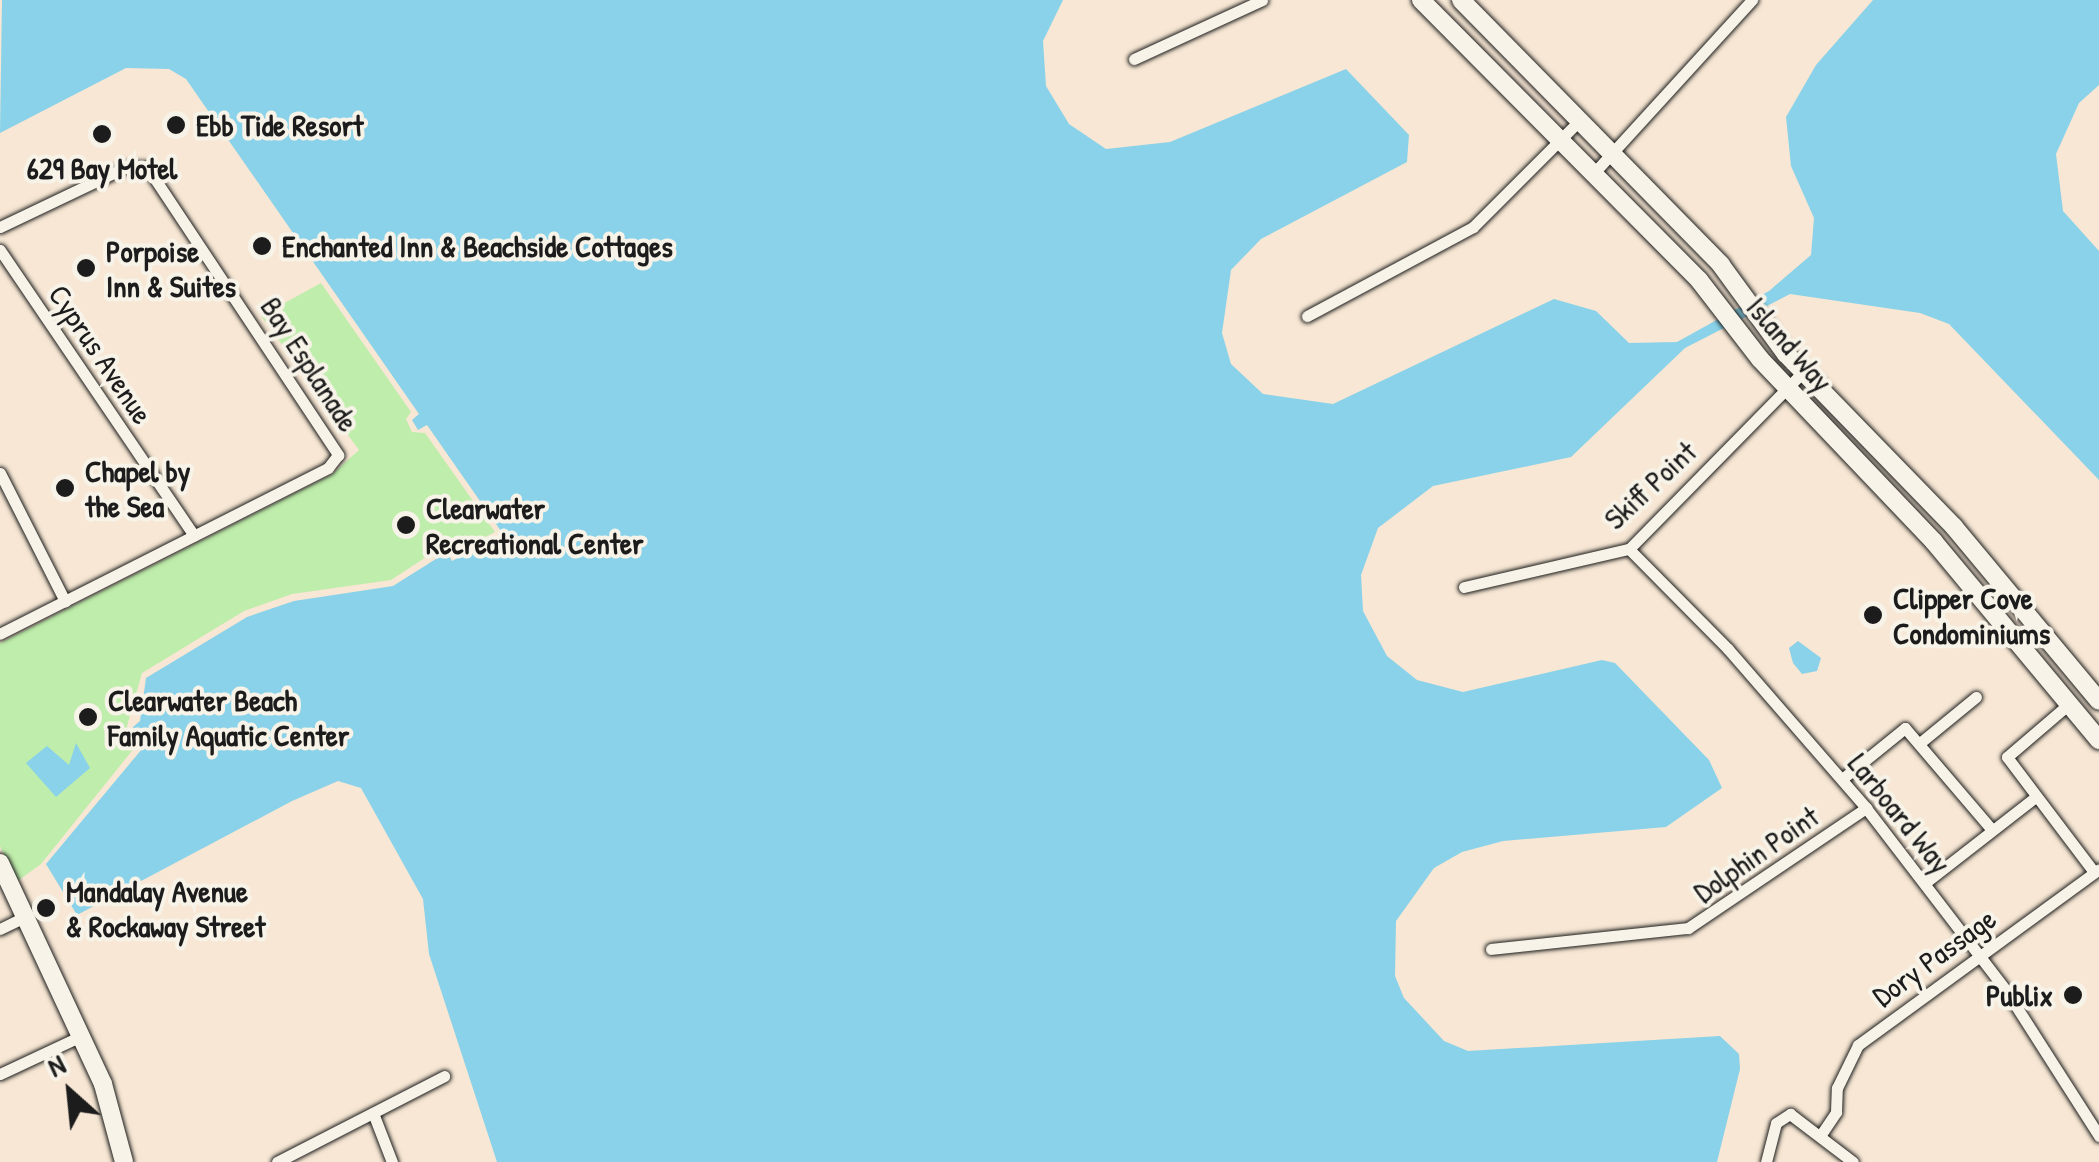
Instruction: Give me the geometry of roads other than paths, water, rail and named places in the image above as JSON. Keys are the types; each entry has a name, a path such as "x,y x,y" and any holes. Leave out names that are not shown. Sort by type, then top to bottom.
{"street":[{"path":"1134,59 1262,0"},
{"name":"Island Way","path":"1422,0 1722,306 1787,388 1872,471 2004,622 2099,740"},
{"name":"Island Way","path":"1460,0 1746,293 1803,372 2022,606 2099,700"},
{"path":"1593,174 1752,0"},
{"path":"1307,316 1473,227 1580,120"},
{"name":"Bay Esplanade","path":"0,227 126,167 147,167 335,442 338,455 328,468 0,634"},
{"name":"Cyprus Avenue","path":"0,250 194,535"},
{"name":"Skiff Point","path":"1464,587 1628,549 1803,372"},
{"path":"0,473 65,601"},
{"name":"Larboard Way","path":"1628,549 1866,808 1978,955 2099,1136"},
{"path":"2004,622 2022,606"},
{"path":"1922,742 1976,696"},
{"path":"2070,703 2007,757 2034,798 2097,871"},
{"path":"1842,779 1897,730 1905,728 1922,742 1992,830"},
{"path":"1925,883 2034,798"},
{"name":"Dolphin Point","path":"1491,949 1688,928 1866,808"},
{"path":"0,863 112,1110 119,1156"},
{"name":"Dory Passage","path":"1820,1136 1836,1112 1837,1088 1858,1045 2097,871"},
{"path":"0,929 25,917"},
{"path":"0,1074 81,1036"},
{"path":"278,1162 444,1076"},
{"path":"373,1113 392,1162"},
{"path":"1766,1162 1776,1123 1790,1114 1853,1162"}],"water":[{"path":"2,0 1063,0 1043,41 1046,86 1069,124 1106,149 1170,142 1346,69 1409,135 1407,162 1261,239 1231,270 1222,333 1231,364 1263,394 1333,404 1554,299 1596,311 1629,343 1677,342 1769,291 1811,255 1814,218 1791,166 1786,117 1816,65 1873,0 2099,0 2099,85 2079,103 2056,154 2063,211 2099,251 2099,480 1949,324 1920,313 1790,294 1685,348 1571,457 1433,486 1378,528 1361,575 1363,611 1387,656 1417,680 1463,692 1602,660 1615,663 1709,760 1722,788 1666,827 1503,841 1462,852 1434,868 1396,921 1395,976 1404,998 1444,1041 1468,1051 1720,1036 1739,1054 1740,1069 1717,1162 497,1162 429,954 423,899 361,788 338,781 292,801 77,915 46,864 142,749 133,727 140,721 146,678 247,617 294,601 393,586 447,552 452,561 503,534 427,425 418,430 412,420 419,414 186,79 169,69 126,68 0,133"},
{"path":"1798,641 1821,658 1817,671 1802,674 1793,663 1789,648"},
{"path":"76,743 90,768 56,797 26,763 47,746 69,765"}],"place":[{"name":"Ebb Tide Resort","path":"176,125"},
{"name":"629 Bay Motel","path":"102,134"},
{"name":"Enchanted Inn & Beachside Cottages","path":"262,246"},
{"name":"Porpoise Inn & Suites","path":"86,268"},
{"name":"Chapel by the Sea","path":"65,488"},
{"name":"Clearwater Recreational Center","path":"406,525"},
{"name":"Clipper Cove Condominiums","path":"1873,615"},
{"name":"Clearwater Beach Family Aquatic Center","path":"88,717"},
{"name":"Mandalay Avenue & Rockaway Street","path":"46,908"},
{"name":"Publix","path":"2073,995"}]}
